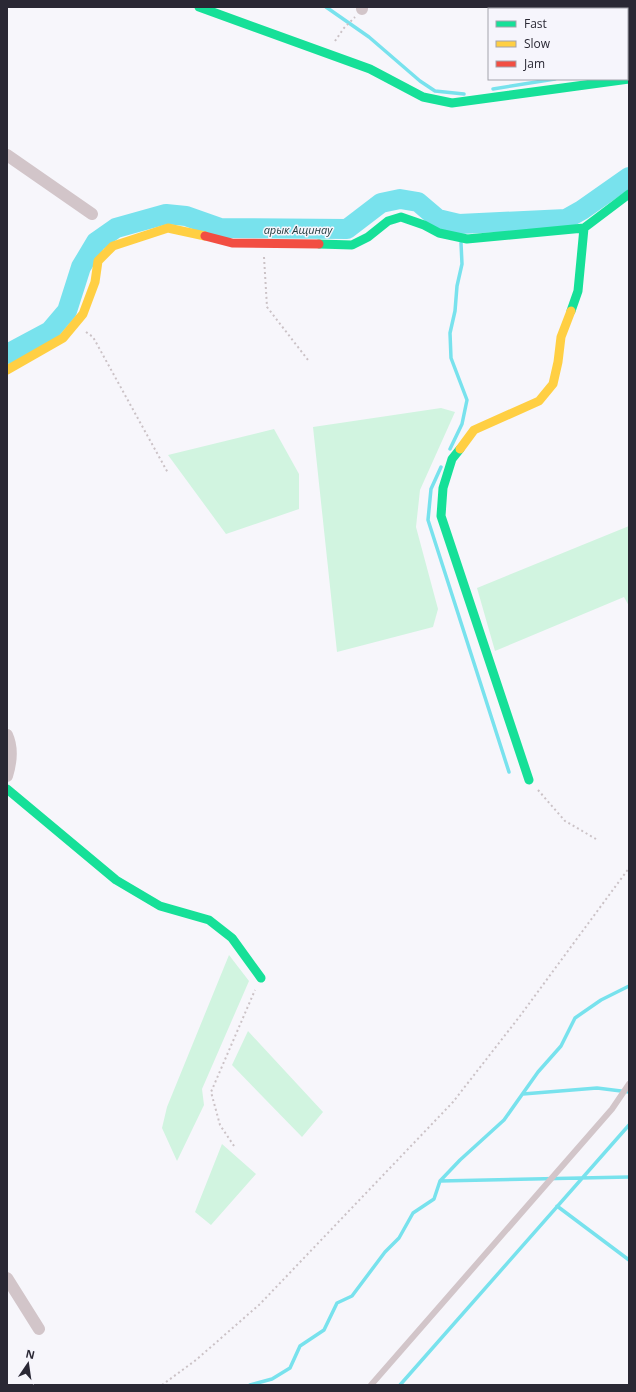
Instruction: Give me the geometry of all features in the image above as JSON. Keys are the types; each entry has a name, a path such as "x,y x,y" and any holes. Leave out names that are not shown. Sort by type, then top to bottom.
{"street":[{"path":"199,7 370,69 423,97 452,103 622,80"},
{"path":"7,155 92,214"},
{"path":"7,370 63,338 75,324 83,314 95,282 98,261 113,246 168,228 191,232 232,243 352,245 368,237 388,221 401,217 424,225 439,233 467,239 584,228 629,194"},
{"path":"529,780 441,516 443,488 452,459 474,430 539,401 553,384 558,362 561,337 578,290 584,228"},
{"path":"7,735 10,742 11,764 7,776"},
{"path":"7,789 116,880 160,906 209,920 232,938 261,978"},
{"path":"7,1278 40,1329"}],"lane":[{"path":"371,1385 612,1109 627,1086"}],"path":[{"path":"344,28 354,20"},
{"path":"263,244 267,307 308,360"},
{"path":"75,324 93,337 168,474"},
{"path":"529,780 565,821 596,839"},
{"path":"162,1385 196,1360 260,1304 453,1102 525,1010 629,868"},
{"path":"234,1146 220,1125 211,1092 261,978"}],"green space":[{"path":"441,408 455,412 420,490 416,527 438,609 433,627 337,652 313,427"},
{"path":"274,429 299,474 299,509 226,534 168,455"},
{"path":"629,526 629,606 624,597 495,651 477,588"},
{"path":"229,955 249,981 202,1089 204,1105 177,1161 162,1128 167,1107"},
{"path":"248,1031 323,1112 302,1137 232,1065"},
{"path":"222,1144 256,1174 211,1225 195,1212"}],"waterway":[{"path":"326,7 369,37 420,81 435,91 464,94"},
{"path":"493,89 549,80"},
{"name":"арык Ащинау","path":"7,354 50,331 67,311 81,267 96,242 116,228 166,214 186,216 220,228 347,229 381,203 400,199 418,202 438,219 459,224 566,219 582,210 629,177"},
{"path":"459,224 460,233"},
{"path":"450,449 462,424 467,400 451,358 450,333 462,264 461,243"},
{"path":"441,467 431,489 428,520 509,772"},
{"path":"250,1385 272,1379 290,1368 300,1346 324,1330 337,1303 352,1296 385,1252 399,1238 413,1213 434,1199 440,1181 460,1160 504,1120 538,1072 561,1046 575,1018 601,1000 629,986"},
{"path":"523,1094 597,1088 629,1092"},
{"path":"400,1385 629,1125"},
{"path":"440,1181 629,1177"},
{"path":"557,1206 629,1260"}],"traffic: fast":[{"path":"199,7 370,69 423,97 452,103 622,80"},
{"path":"319,244 352,245 368,237 388,221 401,217 424,225 439,233 467,239 584,228 629,194"},
{"path":"571,311 578,291 584,228"},
{"path":"460,449 452,459 443,488 441,516 529,780"},
{"path":"7,789 116,880 160,906 209,920 232,938 261,978"}],"traffic: slow":[{"path":"7,370 63,338 83,314 95,282 98,261 113,246 168,228 205,236"},
{"path":"460,449 474,430 539,401 553,384 558,362 561,337 571,311"}],"traffic: jam":[{"path":"205,236 232,243 319,244"}]}
